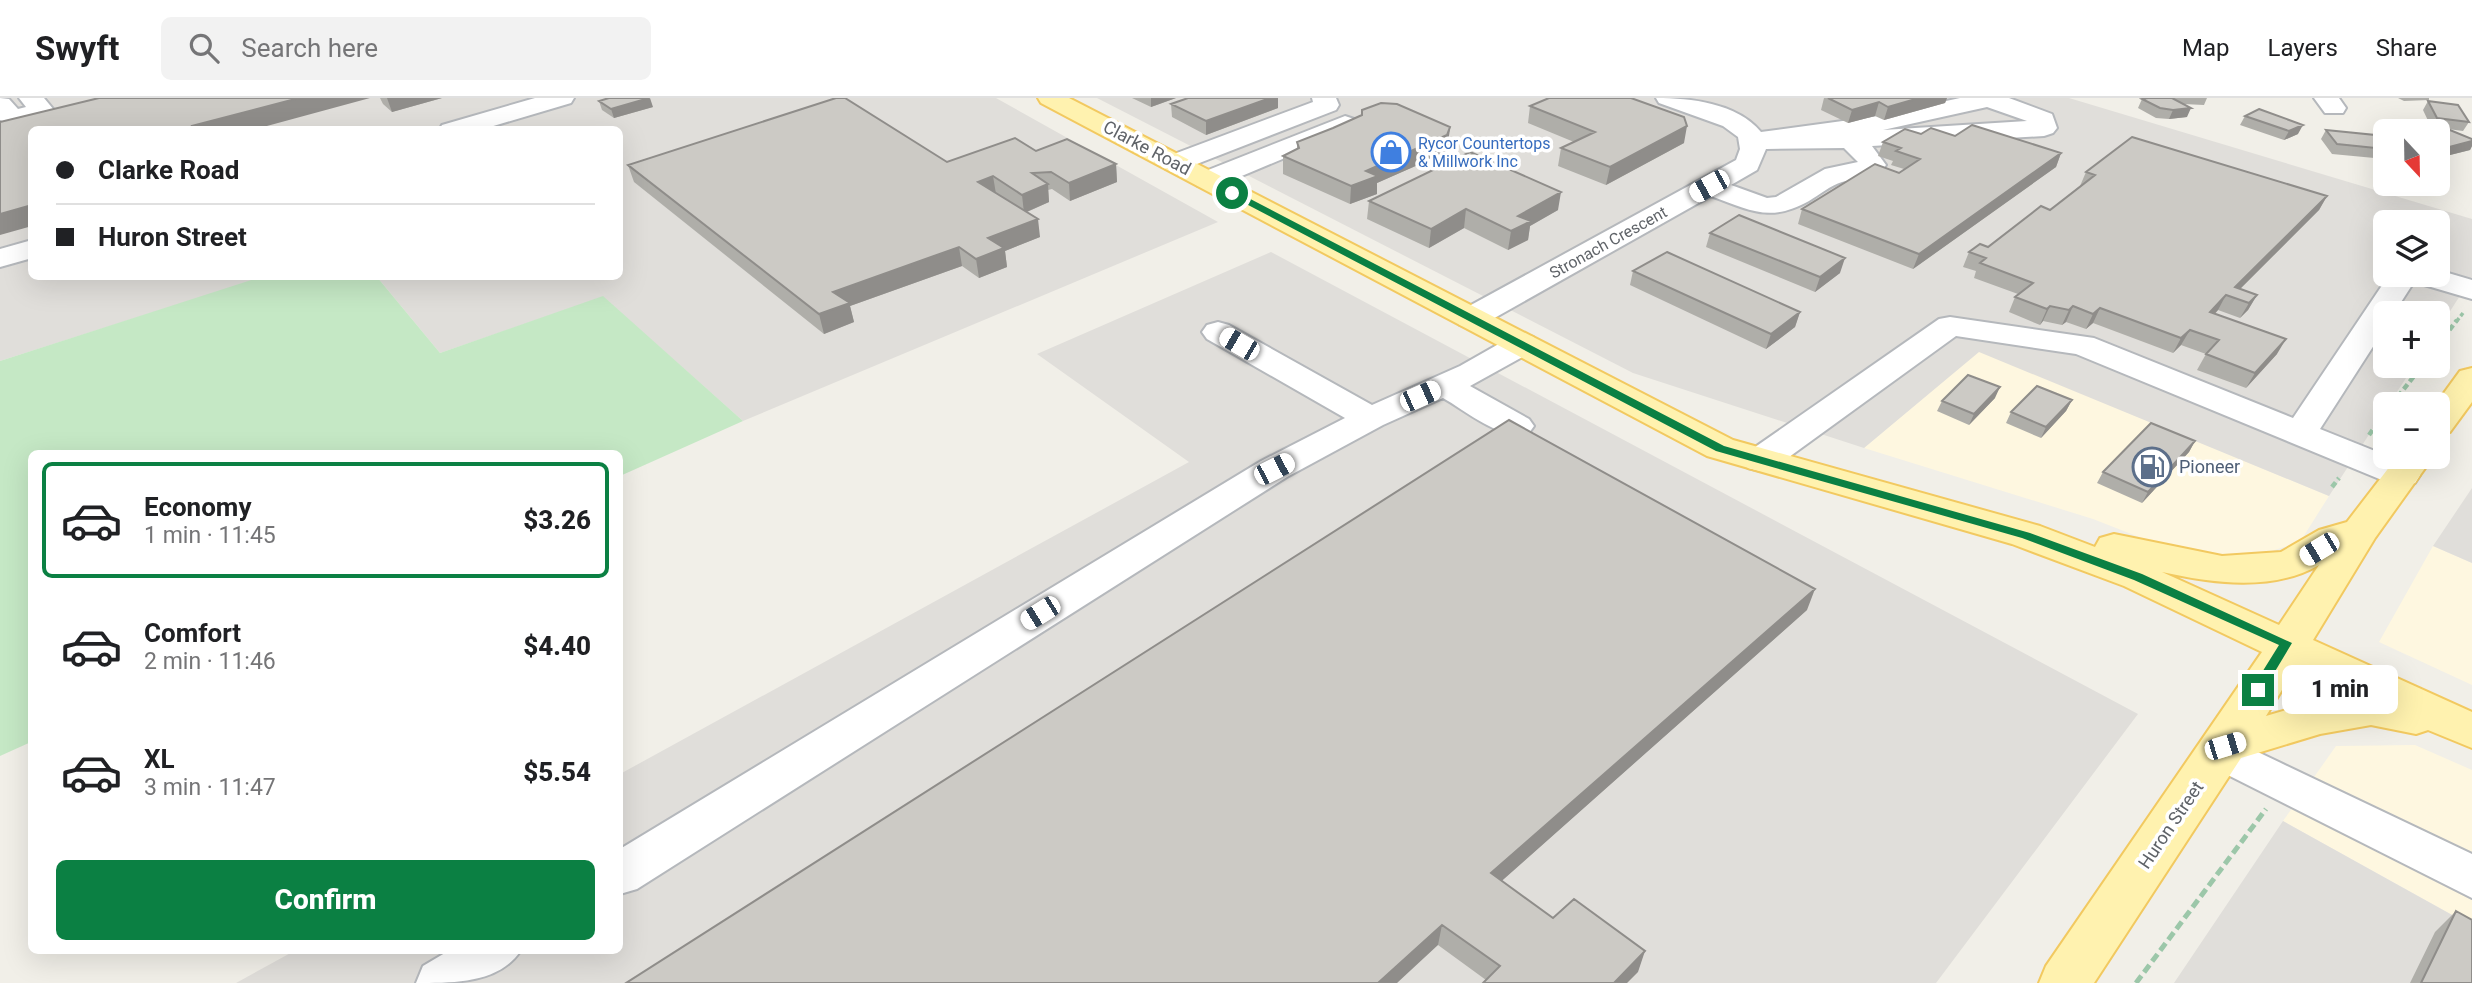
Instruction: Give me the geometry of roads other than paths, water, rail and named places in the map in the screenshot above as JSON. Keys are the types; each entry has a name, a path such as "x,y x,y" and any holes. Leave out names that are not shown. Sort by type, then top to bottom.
{"main road":[{"name":"Clarke Road","path":"1050,98 1720,448 2026,535 2138,577 2286,643 2472,732"},
{"path":"2450,408 2472,378"},
{"name":"Huron Street","path":"2065,983 2223,748 2286,643 2360,531 2407,469"},
{"path":"2026,535 2091,541 2189,565 2230,569 2284,565 2304,558 2328,541 2360,531"},
{"path":"2223,748 2320,717 2371,709 2472,732"}],"street":[{"path":"4,114 42,110 31,98"},
{"path":"464,126 562,98"},
{"path":"1175,163 1326,105 1324,98"},
{"path":"1668,98 1732,121 1750,134 1751,141"},
{"path":"1989,99 2043,119 2044,128 1850,140 1751,141 1872,125 1989,99"},
{"path":"1208,180 1366,115"},
{"path":"1709,186 1765,206 1782,205 1834,175 1857,173 1873,166 1870,157 1850,140"},
{"name":"Stronach Crescent","path":"1471,318 1748,164 1753,149 1751,141"},
{"path":"0,258 28,250"},
{"path":"2300,433 2396,287"},
{"path":"2449,287 2471,297"},
{"path":"1761,460 1950,326 2083,345 2300,433 2373,455"},
{"path":"1217,332 1371,418"},
{"path":"623,872 1274,469 1371,418 1472,373 1521,345"},
{"path":"1444,385 1517,426"},
{"path":"2223,748 2472,877"},
{"path":"442,983 489,954"}],"place":[{"name":"Rycor Countertops & Millwork Inc","path":"1391,152"},
{"name":"Pioneer","path":"2152,467"}]}
